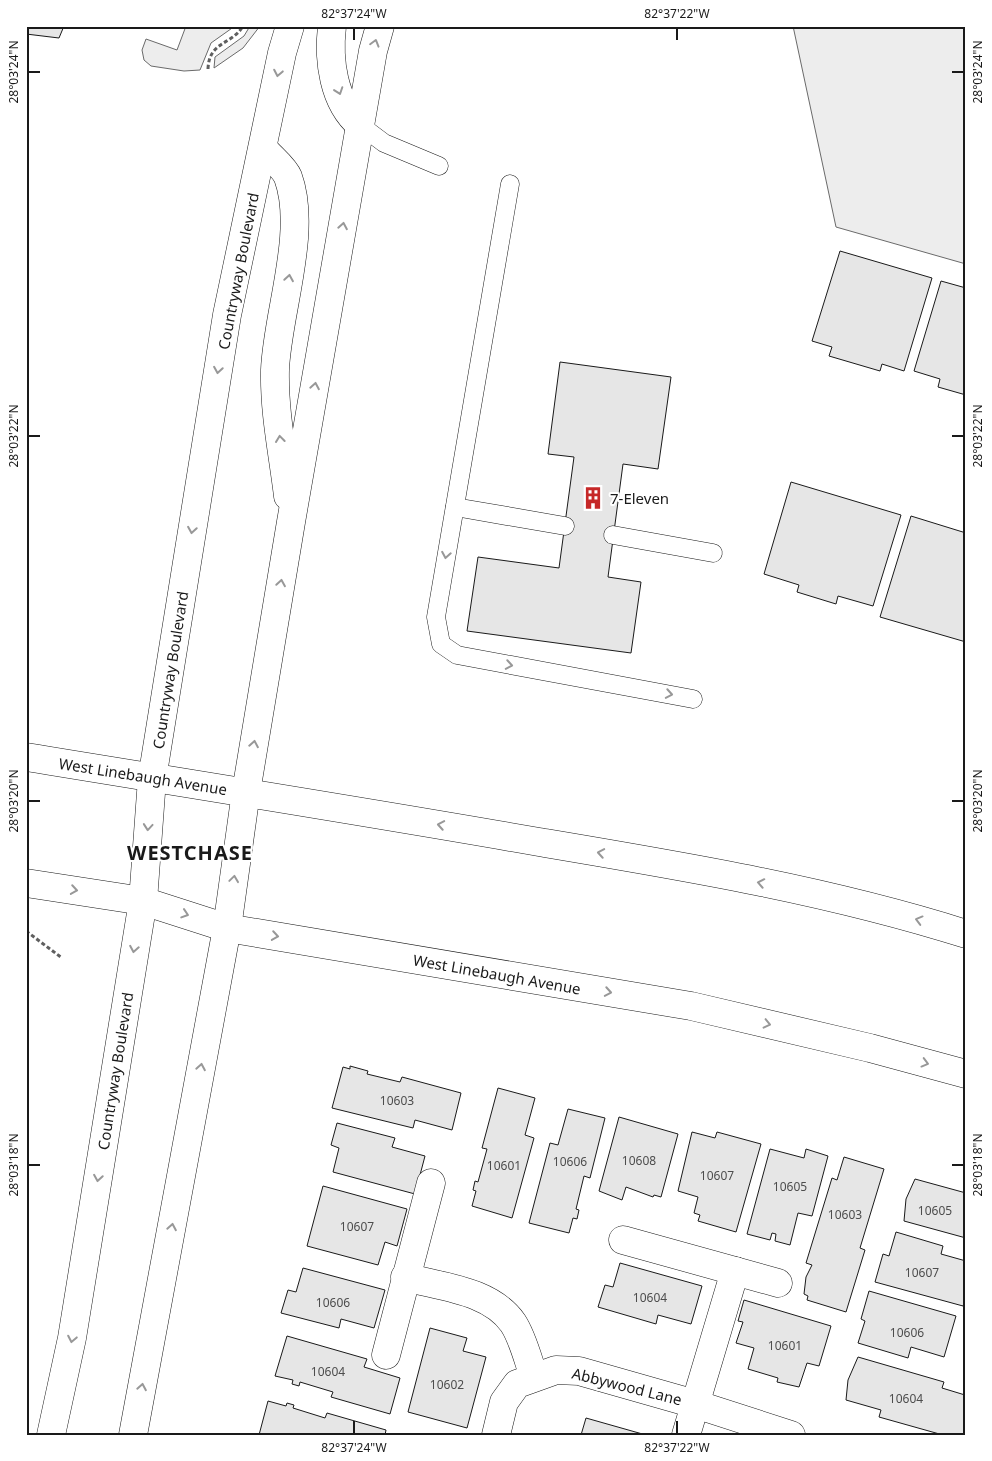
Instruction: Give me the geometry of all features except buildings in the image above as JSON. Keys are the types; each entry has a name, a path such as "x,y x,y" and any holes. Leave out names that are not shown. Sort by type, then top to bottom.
{"street":[{"name":"Countryway Boulevard","path":"50,1435 72,1338 143,901 152,779 227,315 282,53 290,26"},
{"path":"332,26 331,62 338,92 349,116 360,125"},
{"path":"133,1435 227,928 246,792 291,522 373,51 380,26"},
{"path":"263,148 288,176 293,204 292,263 276,342 275,373 276,404 291,522"},
{"name":"West Linebaugh Avenue","path":"26,758 152,779 246,792 676,865 815,894 925,921 966,934"},
{"name":"West Linebaugh Avenue","path":"26,883 143,901 227,928 691,1006 870,1048 966,1074"},
{"path":"386,1355 431,1183"},
{"path":"623,1240 778,1283"},
{"path":"686,1435 735,1271"},
{"path":"405,1277 487,1299 503,1311 514,1324 534,1377"},
{"name":"Abbywood Lane","path":"496,1435 504,1402 517,1384 556,1370 579,1371 695,1404 791,1435"}],"lane":[{"path":"360,125 384,143 439,166"},
{"path":"510,184 436,617 441,644 457,655 693,699"},
{"path":"454,507 564,526"},
{"path":"613,535 713,553"}],"path":[{"path":"208,69 208,59 214,50 239,32 242,26"},
{"path":"26,931 62,958"}],"shaded area":[{"path":"186,26 235,26 211,43 200,70 184,71 151,66 144,60 142,50 146,39 177,50"},
{"path":"250,26 260,26 243,48 214,68 215,57 244,36"},
{"path":"793,26 966,26 966,264 836,227"}],"place":[{"name":"7-Eleven","path":"593,498"}],"district":[{"name":"WESTCHASE","path":"190,852"}]}
